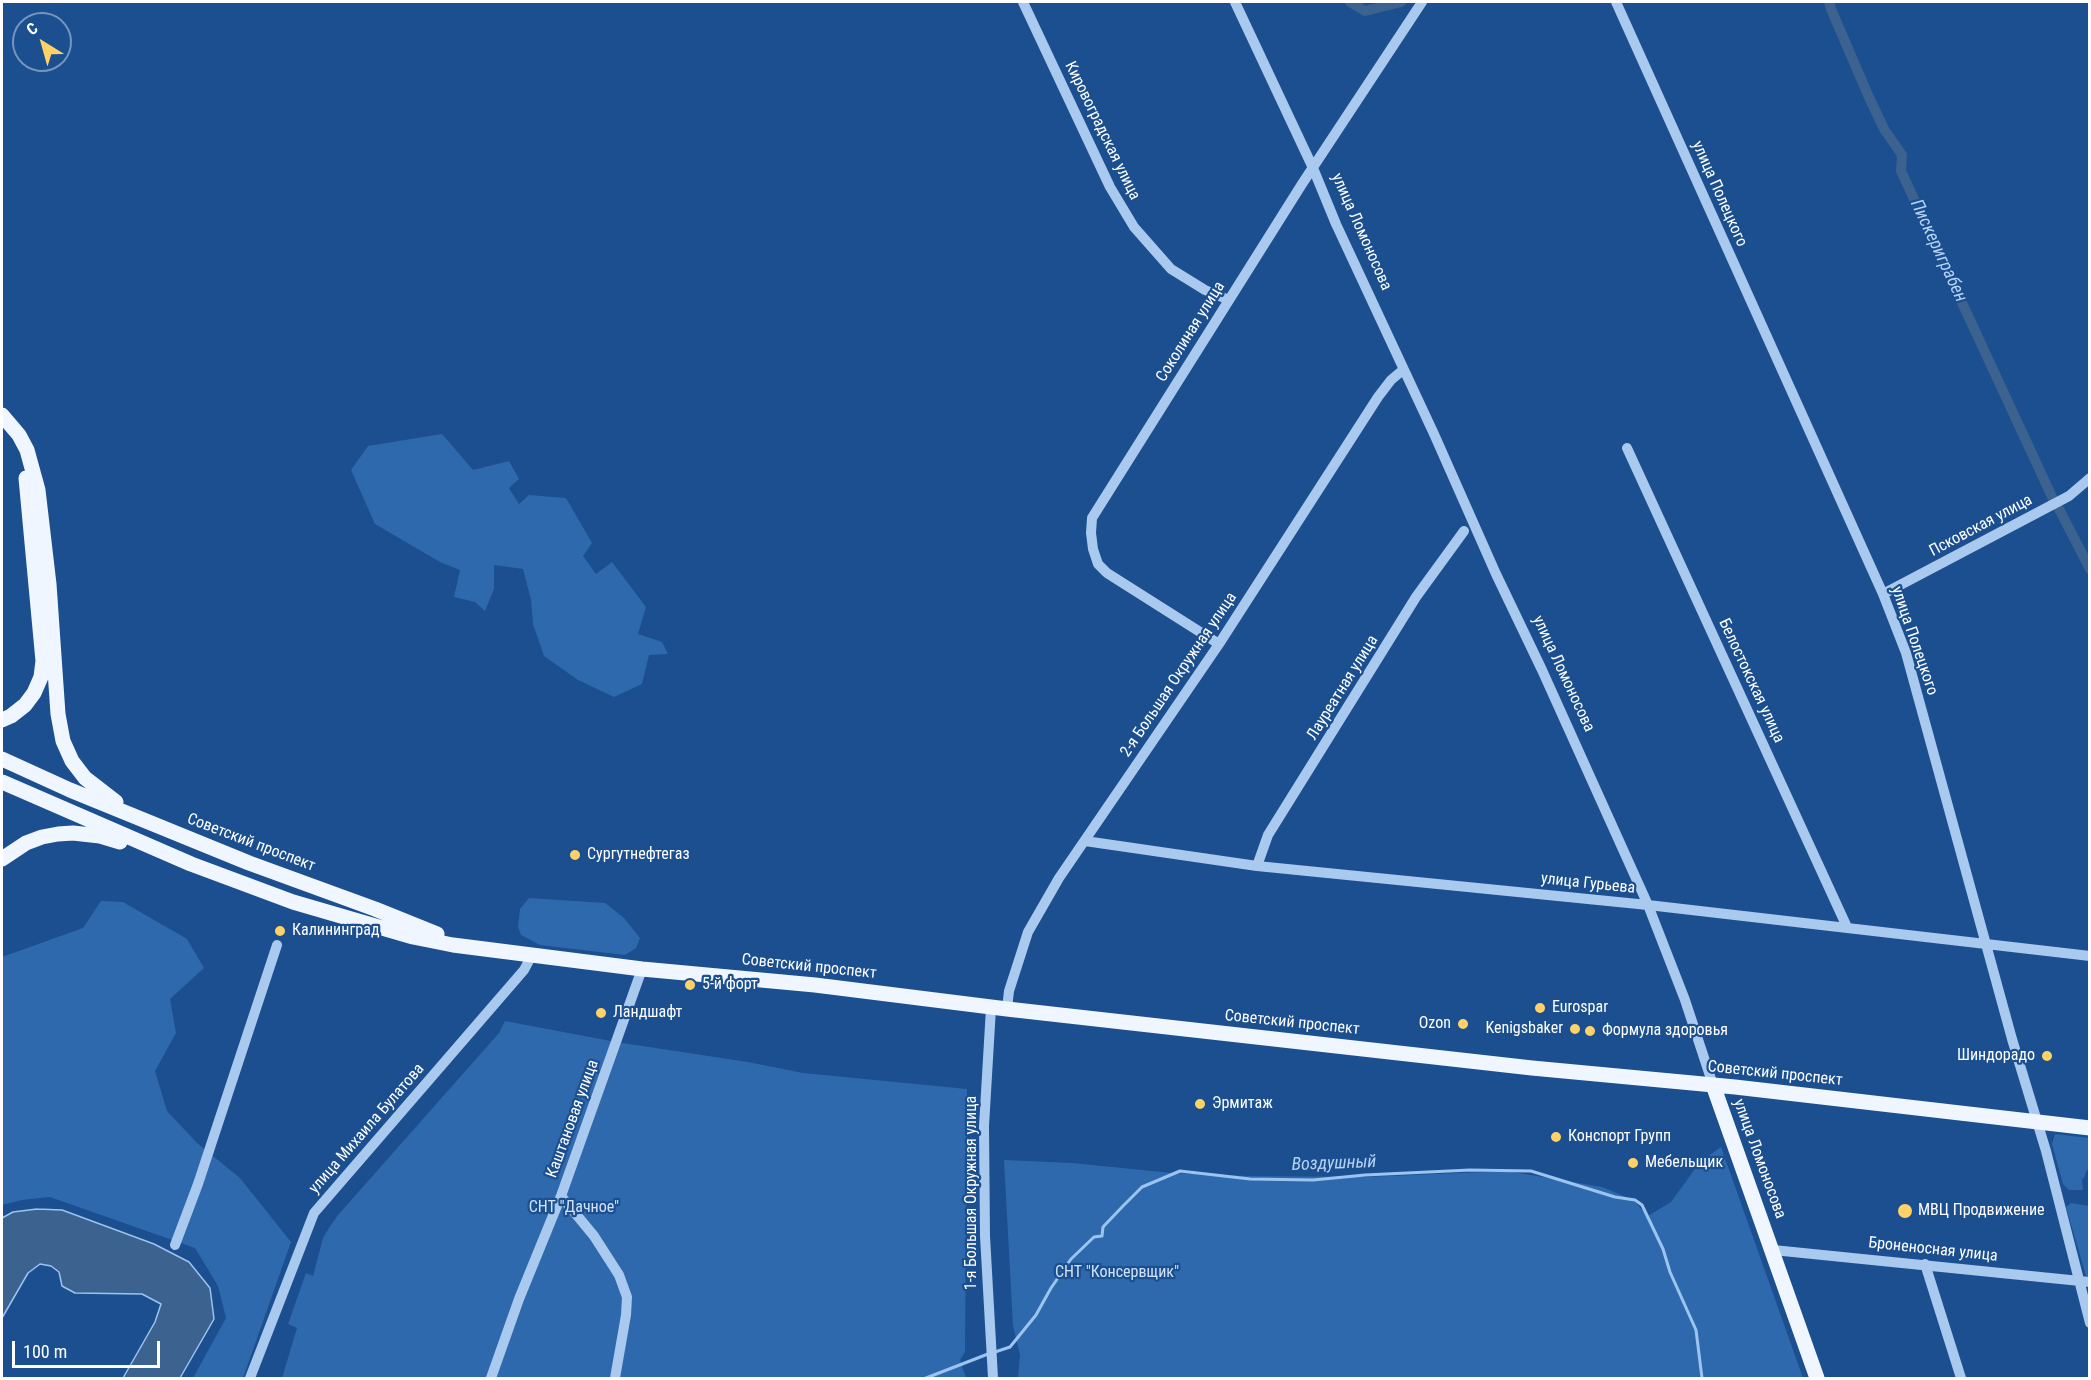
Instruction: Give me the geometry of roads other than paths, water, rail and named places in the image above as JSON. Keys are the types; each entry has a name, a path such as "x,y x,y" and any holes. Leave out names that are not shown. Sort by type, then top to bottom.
{"main road":[{"path":"2,415 27,450 38,490 49,584 58,714 63,741 72,761 85,778 108,797 143,820"},
{"path":"2,428 20,454 24,469 43,661 41,677 34,693 25,705 2,720"},
{"name":"Советский проспект","path":"2,759 249,863 454,940 491,950"},
{"name":"Советский проспект","path":"2,782 191,864 293,902 413,937 491,950 642,969 815,985 1007,1010 1532,1068 1713,1085 2090,1128"},
{"path":"2,859 26,843 42,837 73,833 100,836 191,864"},
{"name":"улица Ломоносова","path":"1713,1085 1817,1378"}],"street":[{"name":"Кировоградская улица","path":"1023,2 1110,187 1134,227 1171,269 1205,290 1229,300"},
{"name":"улица Ломоносова","path":"1235,2 1313,168 1336,224 1648,905 1685,1000 1713,1085"},
{"name":"Соколиная улица","path":"1219,645 1107,573 1098,564 1093,549 1092,518 1313,168 1422,2"},
{"name":"улица Полецкого","path":"1616,2 1883,594 1906,652 1986,944 2084,1281 2090,1323"},
{"name":"2-я Большая Окружная улица","path":"1007,1010 1009,991 1028,932 1059,878 1219,645 1378,397 1391,380 1403,370"},
{"name":"Белостокская улица","path":"1627,448 1848,927"},
{"name":"Псковская улица","path":"1883,594 2069,496 2090,478"},
{"name":"Лауреатная улица","path":"1257,866 1268,835 1416,597 1464,531"},
{"name":"улица Гурьева","path":"1085,841 1257,866 1648,905 2090,956"},
{"path":"175,1245 198,1184 277,945"},
{"name":"улица Михаила Булатова","path":"250,1378 314,1213 524,970 532,955"},
{"name":"Каштановая улица","path":"491,1378 519,1299 561,1196 642,969"},
{"name":"1-я Большая Окружная улица","path":"991,1008 984,1126 985,1236 993,1378"},
{"path":"561,1196 594,1236 619,1275 627,1298 615,1378"},
{"name":"Броненосная улица","path":"1773,1250 2084,1281"},
{"path":"1925,1264 1961,1378"}],"waterway":[{"name":"Пискериграбен","path":"1350,2 1365,11 1401,2"},
{"name":"Пискериграбен","path":"1829,2 1884,129 1902,155 1901,171 2053,499"},
{"name":"Пискериграбен","path":"2059,509 2090,569"},
{"name":"Воздушный","path":"995,1352 1010,1347 1036,1315 1071,1259 1094,1237 1102,1236 1103,1227 1142,1187 1180,1171 1250,1179 1313,1180 1470,1170 1531,1171 1615,1197 1635,1200 1642,1205 1663,1249 1670,1272 1696,1330 1702,1378"},
{"name":"Воздушный","path":"926,1378 988,1354"}],"place":[{"name":"Сургутнефтегаз","path":"575,855"},
{"name":"Калининград","path":"280,931"},
{"name":"5-й форт","path":"690,985"},
{"name":"Eurospar","path":"1540,1008"},
{"name":"Ландшафт","path":"601,1013"},
{"name":"Ozon","path":"1463,1024"},
{"name":"Kenigsbaker","path":"1575,1029"},
{"name":"Формула здоровья","path":"1590,1031"},
{"name":"Шиндорадо","path":"2047,1056"},
{"name":"Эрмитаж","path":"1200,1104"},
{"name":"Конспорт Групп","path":"1556,1137"},
{"name":"Мебельщик","path":"1633,1163"},
{"name":"МВЦ Продвижение","path":"1905,1211"}],"park label":[{"name":"СНТ \"Дачное\"","path":"574,1208"},
{"name":"СНТ \"Консервщик\"","path":"1117,1273"}]}
